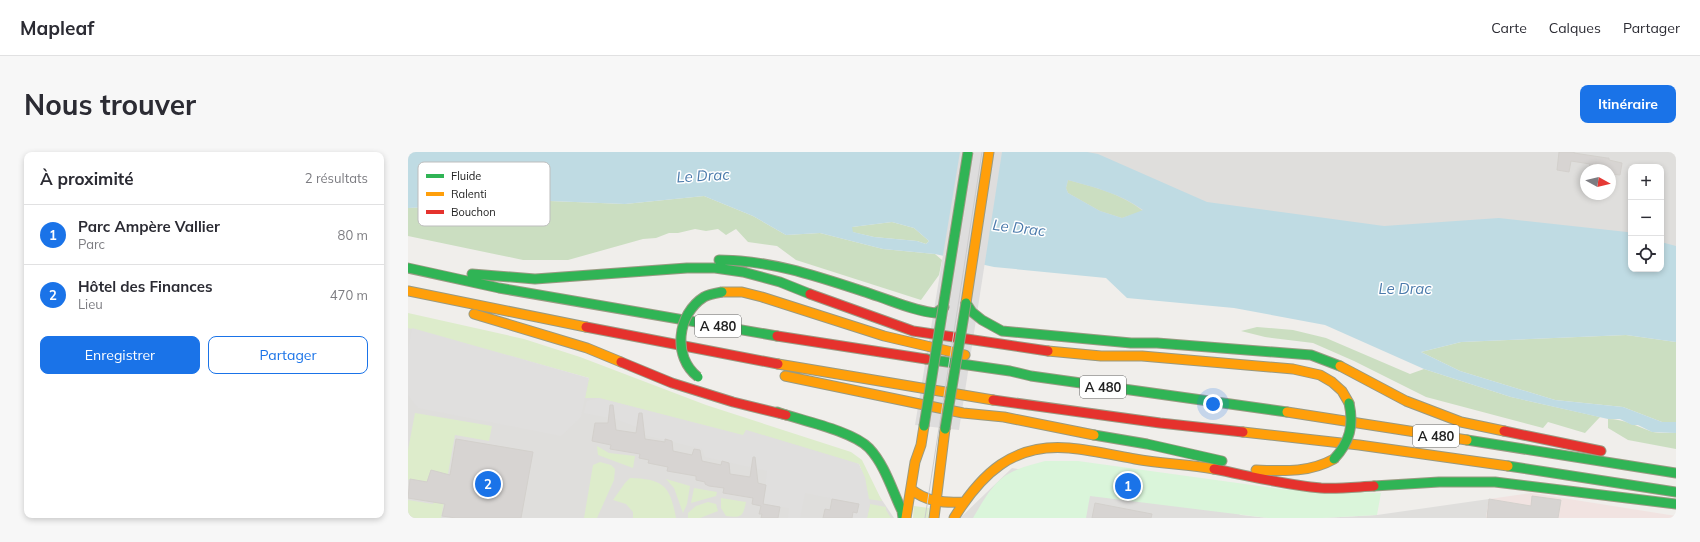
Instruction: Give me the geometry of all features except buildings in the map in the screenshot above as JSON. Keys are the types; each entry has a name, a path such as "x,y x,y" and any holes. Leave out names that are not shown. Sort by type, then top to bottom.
{"main road":[{"path":"906,518 915,462 921,445 968,152"},
{"path":"934,518 945,429 990,152"},
{"path":"626,272 662,264 697,260 753,261 786,268 844,285 923,312 934,313 944,307"},
{"name":"A 480","path":"408,268 498,288 799,340 1010,371 1031,376 1314,416 1676,473"},
{"path":"428,272 535,279 687,268 715,268 742,272 780,282 855,311 913,331 993,344 1101,356 1142,356 1272,367"},
{"name":"A 480","path":"408,291 735,357 1024,406 1359,445 1591,478 1676,492"},
{"path":"702,379 688,368 681,345 682,332 690,311 697,303 705,296 722,292 742,292 762,296 884,336 975,357 1010,371"},
{"path":"408,297 490,319 587,348 672,383 733,402 786,415"},
{"path":"966,303 976,316 1002,331 1131,343 1320,375 1332,382 1342,391 1349,403 1352,422 1351,433 1347,444 1334,459 1325,465 1315,469 1268,471 1218,470"},
{"path":"1131,343 1157,343 1311,355 1335,363 1406,401 1461,422 1612,453"},
{"path":"735,357 770,372 963,413 1004,417 1147,444 1230,462"},
{"path":"719,388 786,415 851,437 867,445 885,475 902,511 903,518"},
{"path":"954,518 963,502 984,477 1002,462 1017,455 1043,448 1067,448 1118,455 1147,462 1173,463 1218,470 1266,480 1323,488 1362,487 1443,481 1476,481 1676,504"},
{"path":"1662,461 1676,464"},
{"path":"1245,466 1268,471"},
{"path":"911,489 918,496 936,501 963,502"}],"shaded area":[{"path":"549,152 1676,152 1676,341"},
{"path":"408,327 853,457 894,518 408,518"},
{"path":"412,328 589,378 581,417 561,436 418,408 408,395 408,350"},
{"path":"599,398 743,435 746,430 859,464 865,478 870,504 867,518 852,518 853,512 857,513 859,504 805,493 800,518 788,518 789,508 763,504 767,471 705,457 702,449 644,435 637,427 615,419 584,413 587,401"},
{"path":"1012,468 1204,499 1241,515 1268,518 960,518"},
{"path":"1531,493 1676,516 1676,518 1486,518 1489,499"},
{"path":"1489,499 1486,518 1323,518 1377,515"}],"green space":[{"path":"1068,180 1098,188 1126,200 1143,211 1122,218 1100,211 1068,193 1066,188"},
{"path":"704,196 753,216 786,235 820,233 883,249 935,254 942,260 939,275 921,300 796,260 777,246 748,242 736,229 726,235 718,229 706,231 695,229 678,233 669,233 656,238 643,239 568,260 523,260 408,236 408,208 418,208 418,226 550,226 550,201 625,204"},
{"path":"892,222 914,228 929,241 926,244 917,241 874,237 852,232 852,227"},
{"path":"408,313 524,339 580,357 706,405 851,452 862,460 882,501 868,499 865,478 859,464 746,430 744,436 599,398 585,398 589,378 408,328"},
{"path":"1257,327 1293,330 1326,338 1410,374 1424,369 1511,397 1600,417 1585,433 1548,422 1543,428 1426,397 1354,361 1313,343 1265,337 1241,331"},
{"path":"1626,335 1676,342 1676,422 1662,422 1623,407 1555,400 1460,371 1421,352 1461,342"},
{"path":"415,413 492,426 489,441 455,435 445,490 435,483 410,479 408,480 408,450"},
{"path":"1608,419 1625,421 1653,432 1676,433 1676,449 1628,440 1608,428"},
{"path":"597,446 609,453 635,456 633,468 598,455"},
{"path":"1045,461 1078,461 1288,490 1381,493 1377,515 1323,518 1268,518 1090,496 1086,518 973,518 989,492 1001,479 1016,470"},
{"path":"600,462 611,465 615,469 614,480 597,518 584,518 593,465"},
{"path":"630,478 651,480 664,486 671,498 676,518 633,518 633,512 626,504 613,500"},
{"path":"666,479 690,486 687,504 683,513 674,488"},
{"path":"694,488 717,492 716,496 691,503"},
{"path":"436,494 445,496 441,518 408,518 408,500 433,504"},
{"path":"721,498 746,502 744,511 742,514 735,517 726,516 721,508"},
{"path":"708,502 716,504 718,511 700,518 688,518 688,513 696,506"},
{"path":"870,504 886,507 886,510 891,518 867,518"},
{"path":"914,506 929,508 928,518 913,518"}],"water":[{"name":"Le Drac","path":"408,152 1087,152 1098,154 1207,202 1384,226 1499,218 1627,232 1628,272 1664,272 1664,243 1676,246 1676,342 1626,335 1461,342 1421,352 1460,371 1555,400 1623,407 1662,422 1676,422 1676,433 1652,432 1638,425 1632,425 1620,419 1608,419 1511,397 1424,369 1325,325 1234,308 1127,298 1106,278 994,267 935,254 883,249 820,233 786,235 753,216 704,196 625,204 550,201 550,162 418,162 418,208 408,208","holes":["1068,180 1116,195 1135,204 1143,210 1122,218 1100,211 1068,193 1066,188","892,222 914,228 929,241 926,244 917,241 874,237 853,232 852,227"]}],"pier":[{"path":"960,152 1002,152 959,430 915,425"}],"tram line":[{"path":"925,518 982,152"}],"traffic: fast":[{"path":"924,426 968,152"},
{"path":"719,260 758,263 796,271 928,312 936,313 944,307"},
{"path":"408,268 499,288 777,336"},
{"path":"472,274 535,279 687,268 715,268 743,272 780,282 810,294"},
{"path":"698,377 690,369 684,358 681,347 683,325 695,304 706,296 722,292"},
{"path":"966,303 972,312 982,320 1002,331 1131,343 1157,343 1311,355 1340,366"},
{"path":"945,429 966,303"},
{"path":"926,359 1010,371 1031,376 1287,412"},
{"path":"1334,459 1344,446 1351,426 1349,403"},
{"path":"777,412 839,431 851,436 869,448 880,462 884,470 902,511 903,518"},
{"path":"1094,435 1147,444 1222,461"},
{"path":"1467,440 1676,473"},
{"path":"1508,466 1676,492"},
{"path":"1374,486 1439,482 1495,482 1676,504"}],"traffic: slow":[{"path":"966,303 989,152"},
{"path":"408,291 586,327"},
{"path":"722,292 742,292 762,297 884,336 965,355"},
{"path":"474,314 587,348 621,362"},
{"path":"1048,351 1101,356 1142,356 1293,369 1320,375 1332,382 1342,391 1349,403"},
{"path":"778,364 993,400"},
{"path":"1340,366 1406,401 1461,422 1504,431"},
{"path":"785,376 963,413 1004,417 1094,435"},
{"path":"1287,412 1467,440"},
{"path":"906,518 915,462 921,445 924,426"},
{"path":"934,518 945,429"},
{"path":"1243,432 1359,445 1508,466"},
{"path":"954,518 964,502 987,475 1015,456 1031,451 1049,448 1069,448 1094,451 1145,461 1214,469"},
{"path":"1256,470 1286,471 1305,469 1325,464 1334,459"},
{"path":"911,489 923,497 936,501 963,502"}],"traffic: jam":[{"path":"810,294 913,331 1048,351"},
{"path":"586,327 778,364"},
{"path":"777,336 926,359"},
{"path":"621,362 672,383 733,402 786,415"},
{"path":"993,400 1160,423 1243,432"},
{"path":"1504,431 1601,451"},
{"path":"1214,469 1308,487 1334,488 1374,486"}],"place":[{"name":"Hôtel des Finances","path":"488,484"},
{"name":"Parc Ampère Vallier","path":"1128,486"}]}
